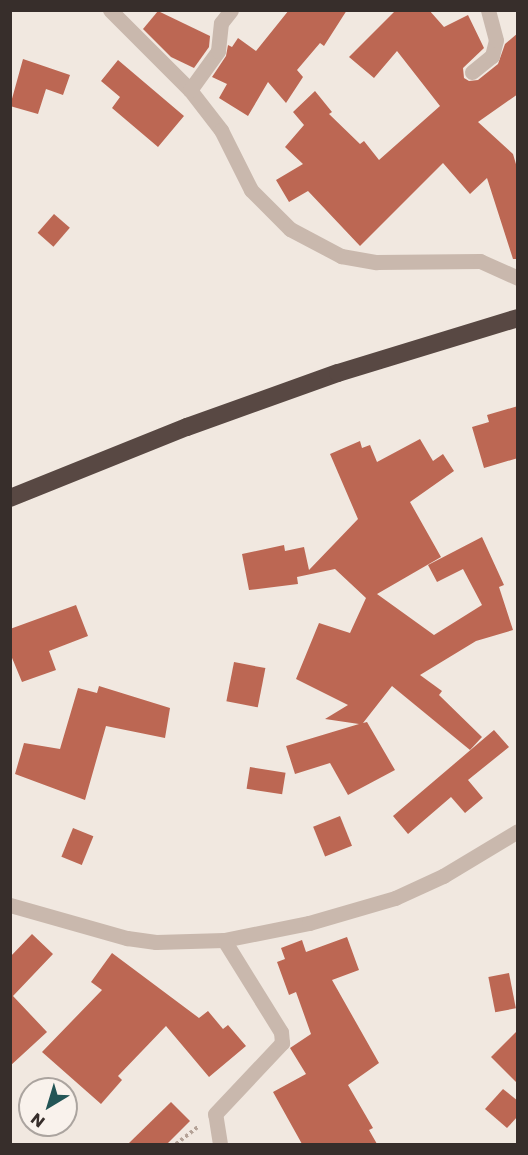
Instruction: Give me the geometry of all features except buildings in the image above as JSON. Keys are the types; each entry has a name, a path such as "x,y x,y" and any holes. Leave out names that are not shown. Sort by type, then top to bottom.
{"highway":[{"path":"10,498 186,427 338,373 518,318"}],"street":[{"path":"110,10 190,90 221,130 251,190 290,229 341,256 376,262 480,261 518,278"},
{"path":"190,90 218,51 221,23 231,10"},
{"path":"472,72 492,56 496,40 488,10"},
{"path":"10,905 127,938 156,942 224,940 309,923 395,898 443,876 518,831"},
{"path":"220,1144 215,1114 282,1043 281,1032 224,940"}]}
